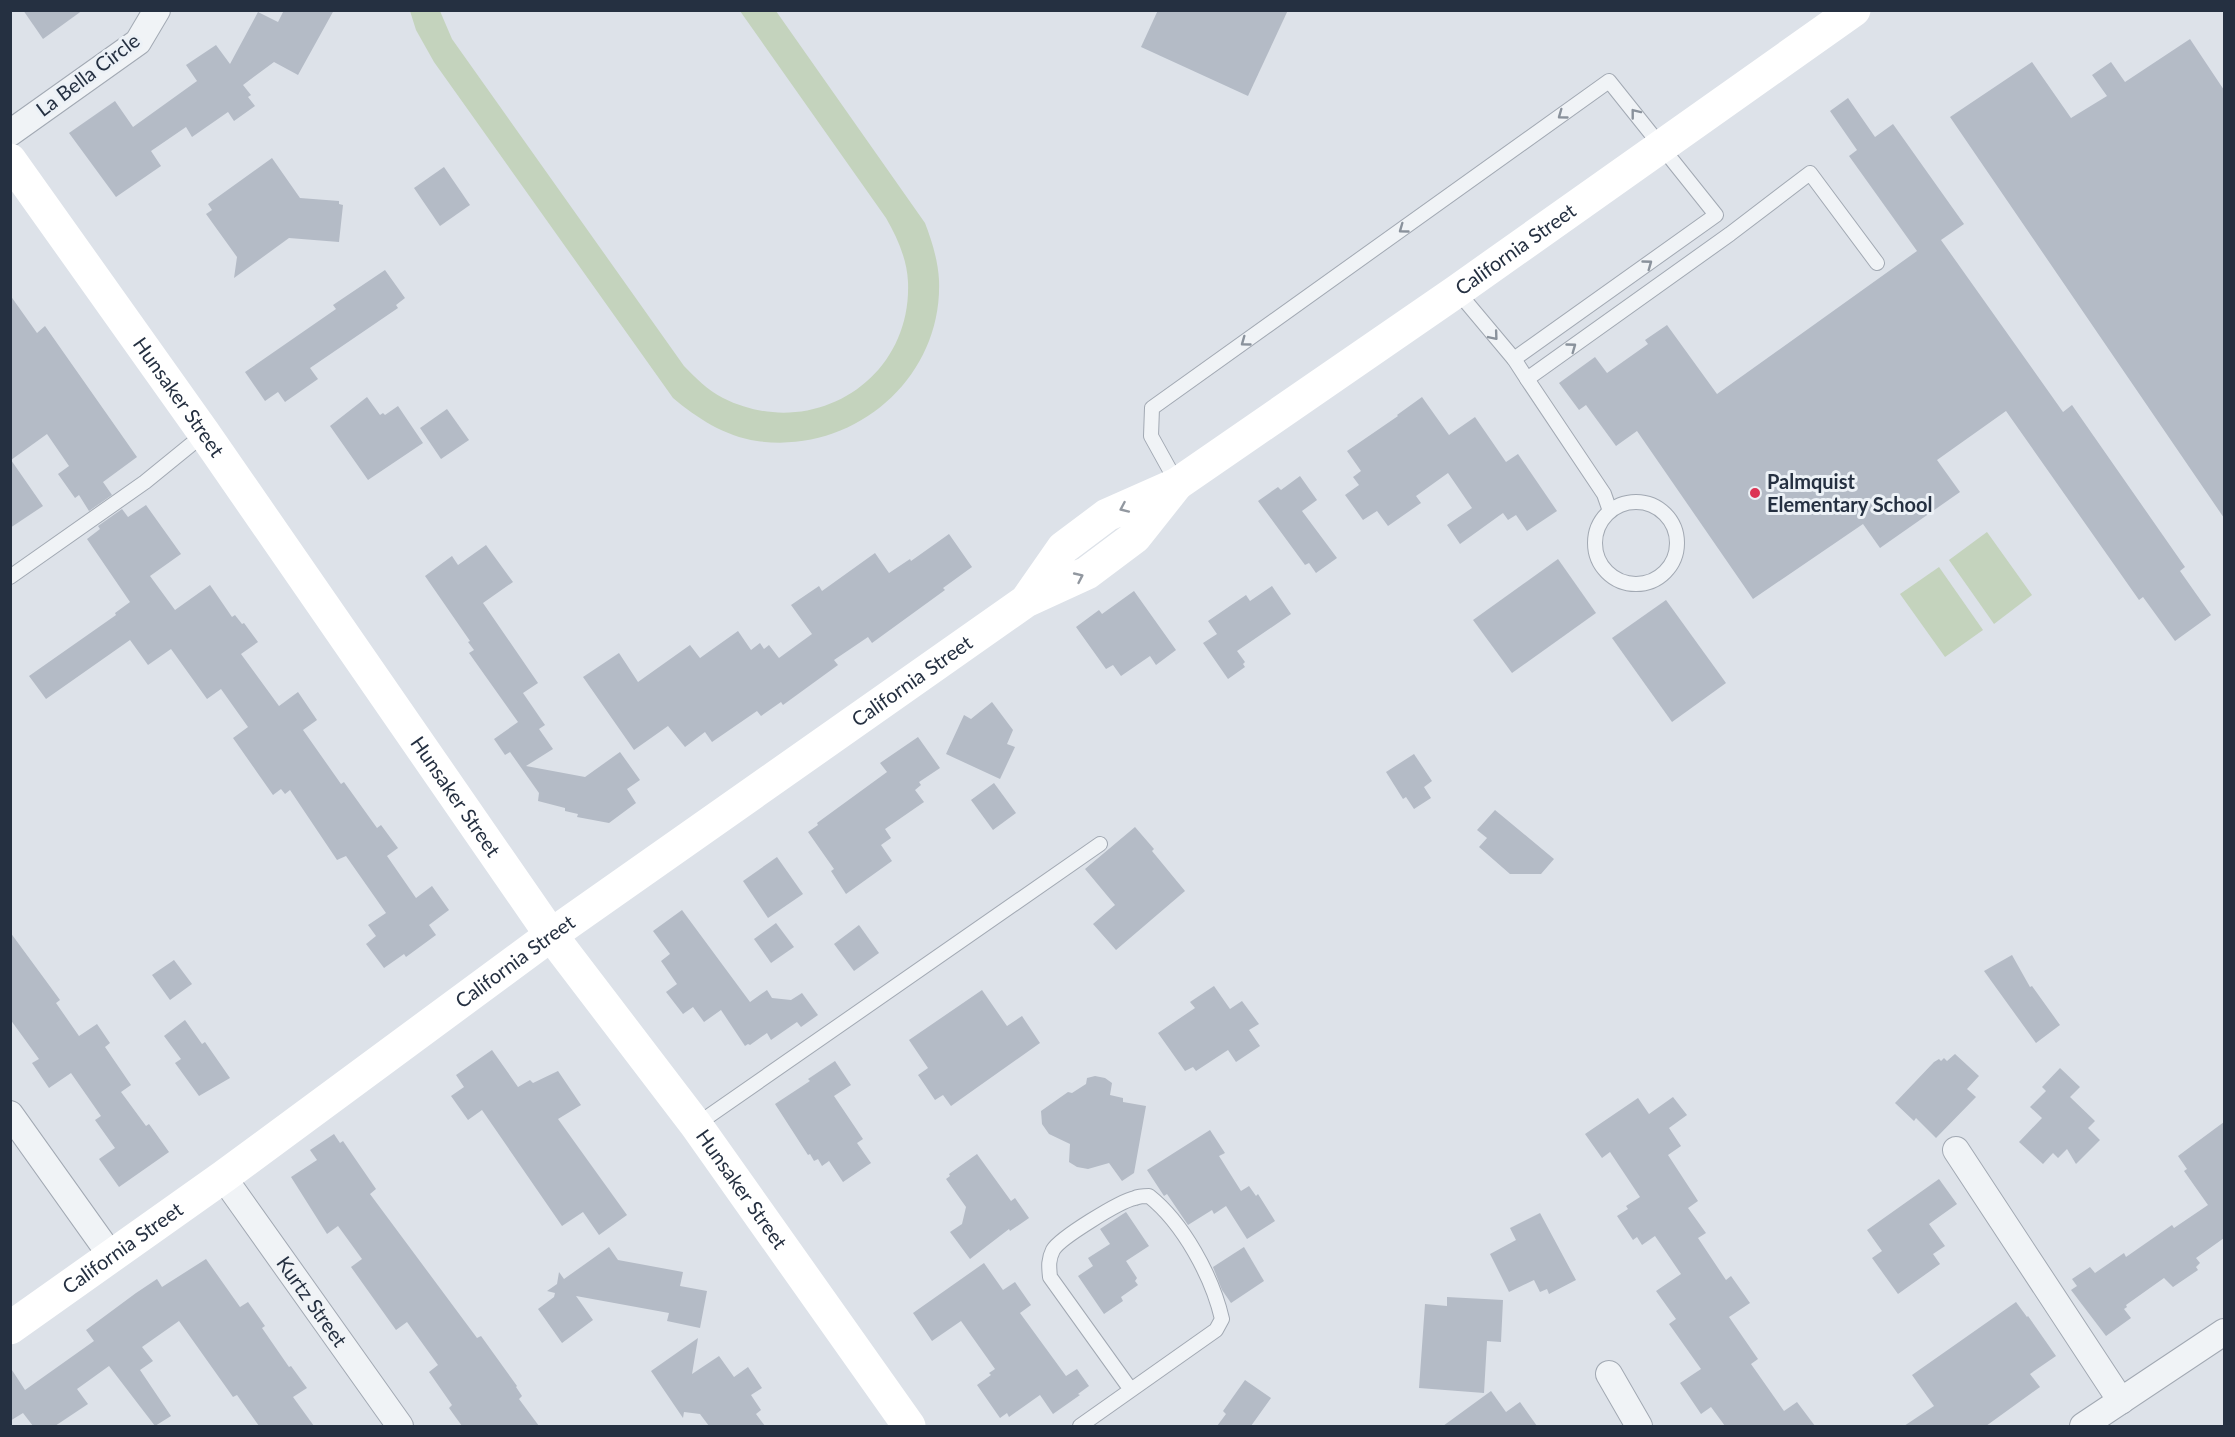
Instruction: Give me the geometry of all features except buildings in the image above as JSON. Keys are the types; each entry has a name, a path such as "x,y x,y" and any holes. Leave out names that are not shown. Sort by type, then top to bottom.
{"main road":[{"name":"California Street","path":"10,1328 223,1177 551,935 1026,601 1087,573 1135,537 1177,484 1457,291 1844,14"},
{"name":"Hunsaker Street","path":"10,160 204,433 551,935 696,1125 909,1426"}],"street":[{"name":"La Bella Circle","path":"10,133 138,42 157,10"},
{"path":"10,1114 112,1257"},
{"path":"1956,1150 2121,1401"},
{"name":"Kurtz Street","path":"223,1177 400,1426"},
{"path":"2083,1426 2224,1332"},
{"path":"1609,1374 1639,1426"}],"lane":[{"path":"1177,484 1151,436 1152,408 1609,81 1730,234"},
{"path":"1527,379 1730,234 1810,172 1877,263"},
{"path":"1514,359 1716,215"},
{"path":"1457,291 1514,359 1604,494 1610,511"},
{"path":"10,577 145,482 204,433"},
{"path":"1628,503 1647,503 1659,509 1669,518 1675,530 1677,544 1675,557 1668,569 1658,578 1645,583 1631,584 1618,580 1606,572 1599,563 1594,541 1602,519 1610,511 1628,503"},
{"path":"696,1125 1100,844"},
{"path":"1080,1426 1131,1390 1215,1329 1222,1319 1217,1297 1197,1257 1174,1222 1149,1196 1134,1198 1101,1215 1065,1238 1054,1248 1048,1262 1050,1278 1131,1390"}],"green space":[{"path":"410,11 440,11 452,39 684,366 707,388 723,398 756,410 789,412 821,407 850,394 874,374 893,348 905,318 908,282 901,248 886,218 740,11 776,11 928,230 939,280 936,316 926,349 908,378 886,403 858,422 826,436 793,442 757,441 733,435 712,425 673,398 434,62 416,30"},
{"path":"1987,532 2032,595 1994,624 1949,560"},
{"path":"1939,567 1983,630 1945,657 1900,594"}],"place":[{"name":"Palmquist Elementary School","path":"1755,493"}]}
